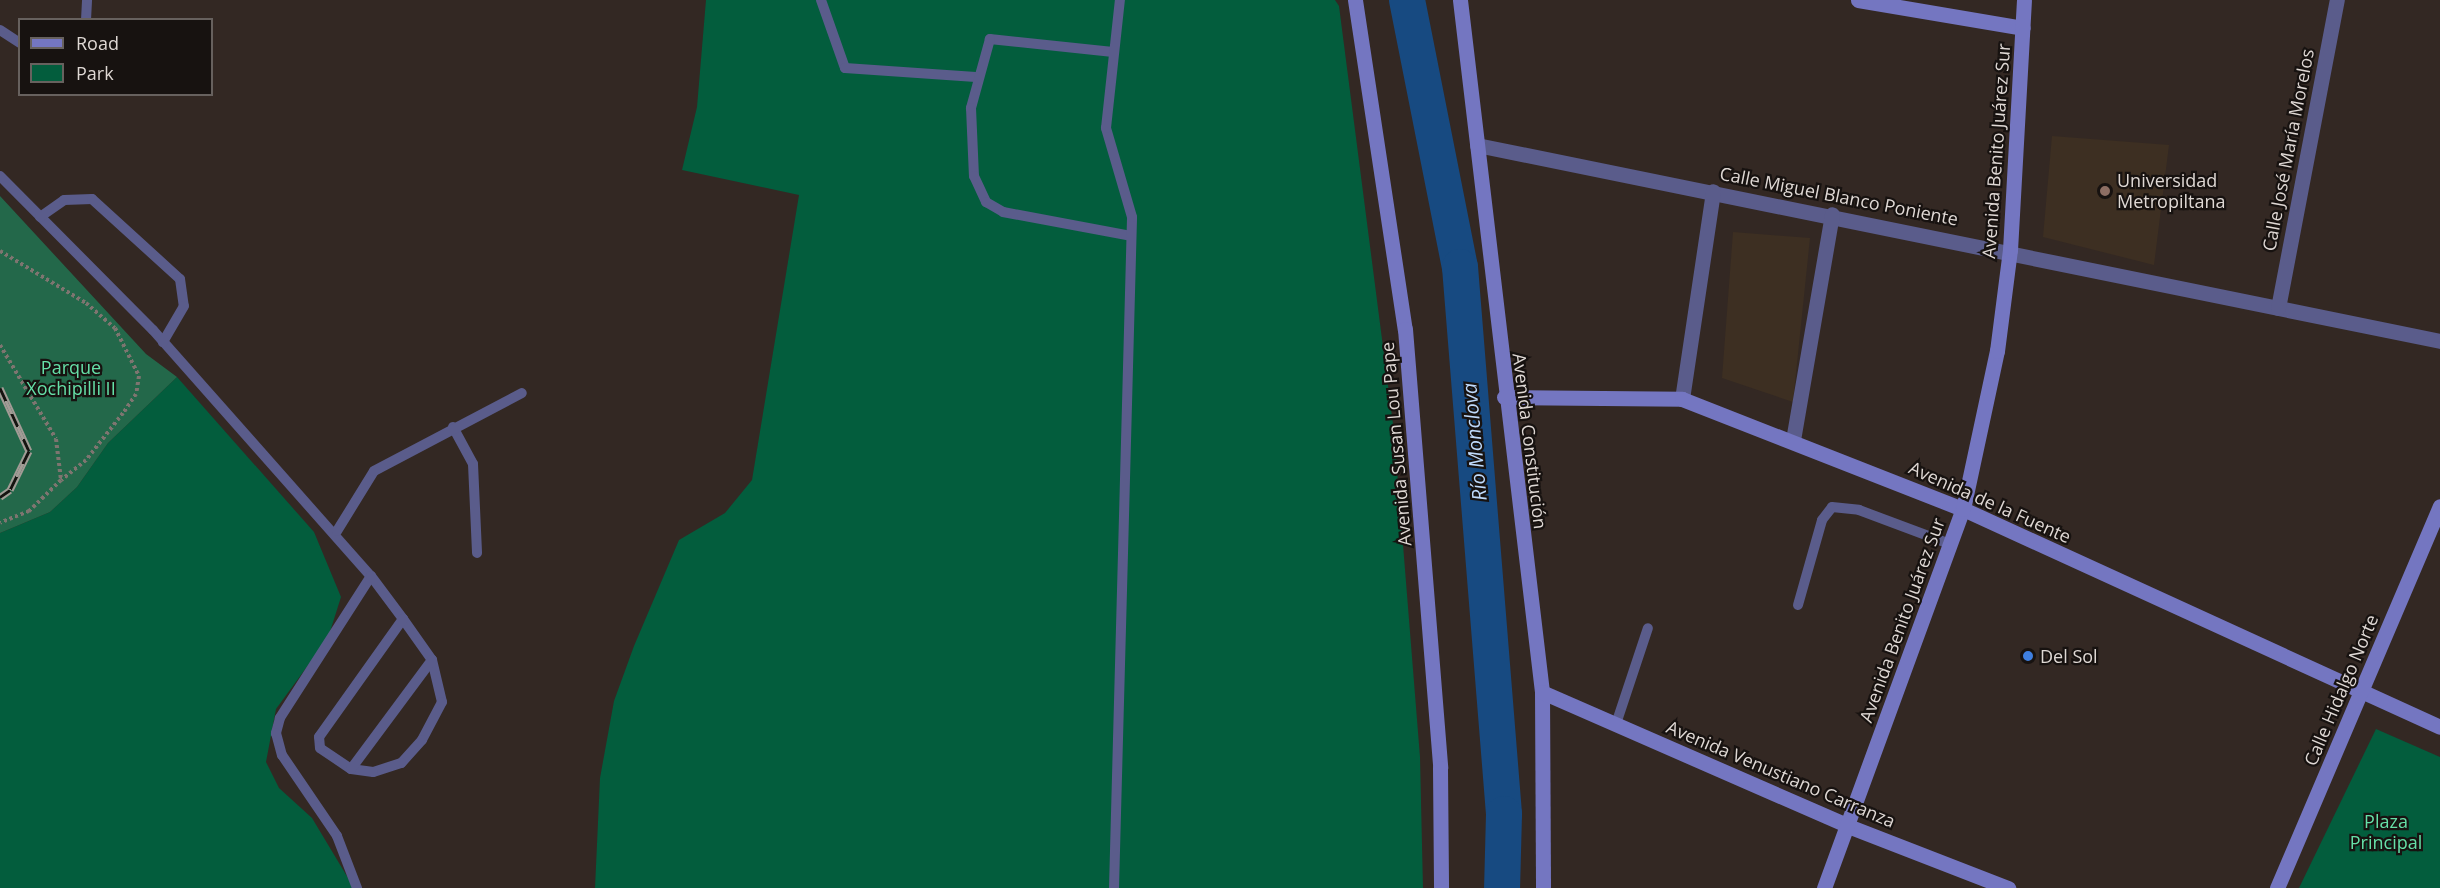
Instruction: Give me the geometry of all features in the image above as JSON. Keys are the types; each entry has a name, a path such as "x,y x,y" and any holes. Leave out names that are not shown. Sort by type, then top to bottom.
{"street":[{"name":"Avenida Susan Lou Pape","path":"1355,0 1405,329 1440,768 1441,888"},
{"name":"Avenida Constitución","path":"1460,0 1504,397 1542,692 1543,888"},
{"path":"1858,0 2023,28"},
{"name":"Avenida Benito Juárez Sur","path":"1824,888 1962,509 1997,351 2010,250 2024,0"},
{"name":"Calle José María Morelos","path":"2278,308 2337,0"},
{"name":"Calle Miguel Blanco Poniente","path":"1477,145 2010,250 2440,341"},
{"path":"1682,399 1713,191"},
{"path":"1793,440 1832,214"},
{"name":"Avenida de la Fuente","path":"1504,397 1682,399 1793,440 1962,509 2361,694 2440,727"},
{"name":"Calle Hidalgo Norte","path":"2277,888 2440,506"},
{"name":"Avenida Venustiano Carranza","path":"1542,692 1848,826 2008,888"}],"lane":[{"path":"86,18 87,0"},
{"path":"821,0 845,68 976,77"},
{"path":"1114,888 1131,236 1128,200 1107,147 1113,52 1120,0"},
{"path":"0,30 18,42"},
{"path":"1113,52 999,38 985,44 971,108 974,176 986,202 1003,212 1131,236"},
{"path":"0,176 163,342 337,531 403,619 432,660 442,702 422,740 388,769 351,768 320,748 319,737 403,619"},
{"path":"40,217 64,200 92,199 180,279 184,306 163,342"},
{"path":"337,531 374,471 453,427 522,393"},
{"path":"453,427 473,464 477,553"},
{"path":"1798,605 1822,520 1832,507 1859,510 1950,544"},
{"path":"357,888 341,844 282,755 276,733 280,718 371,576"},
{"path":"1616,724 1648,628"},
{"path":"351,768 432,660"}],"path":[{"path":"0,250 86,303 115,328 139,376 136,394 86,460 29,511 0,523"},
{"path":"0,345 56,439 61,480"}],"shaded area":[{"name":"Universidad Metropiltana","path":"2052,136 2169,145 2154,265 2043,237"},
{"path":"1733,232 1810,238 1793,402 1722,378"}],"green space":[{"path":"706,0 1335,0 1339,6 1394,432 1420,757 1423,888 595,888 600,778 614,701 634,646 679,540 725,513 752,480 799,195 682,170 697,107"},
{"name":"Parque Xochipilli II","path":"0,196 146,354 177,377 108,443 77,487 50,512 0,533"},
{"path":"177,377 314,532 341,597 328,638 276,709 266,762 279,788 312,818 354,888 0,888 0,533 50,512 77,487 108,443"},
{"name":"Plaza Principal","path":"2376,729 2440,757 2440,888 2299,888"}],"waterway":[{"name":"Río Monclova","path":"1407,0 1460,267 1504,814 1502,888"}],"railway":[{"path":"0,388 29,451 10,490 0,497"}],"place":[{"name":"Universidad Metropiltana","path":"2105,191"},
{"name":"Del Sol","path":"2028,656"}]}
